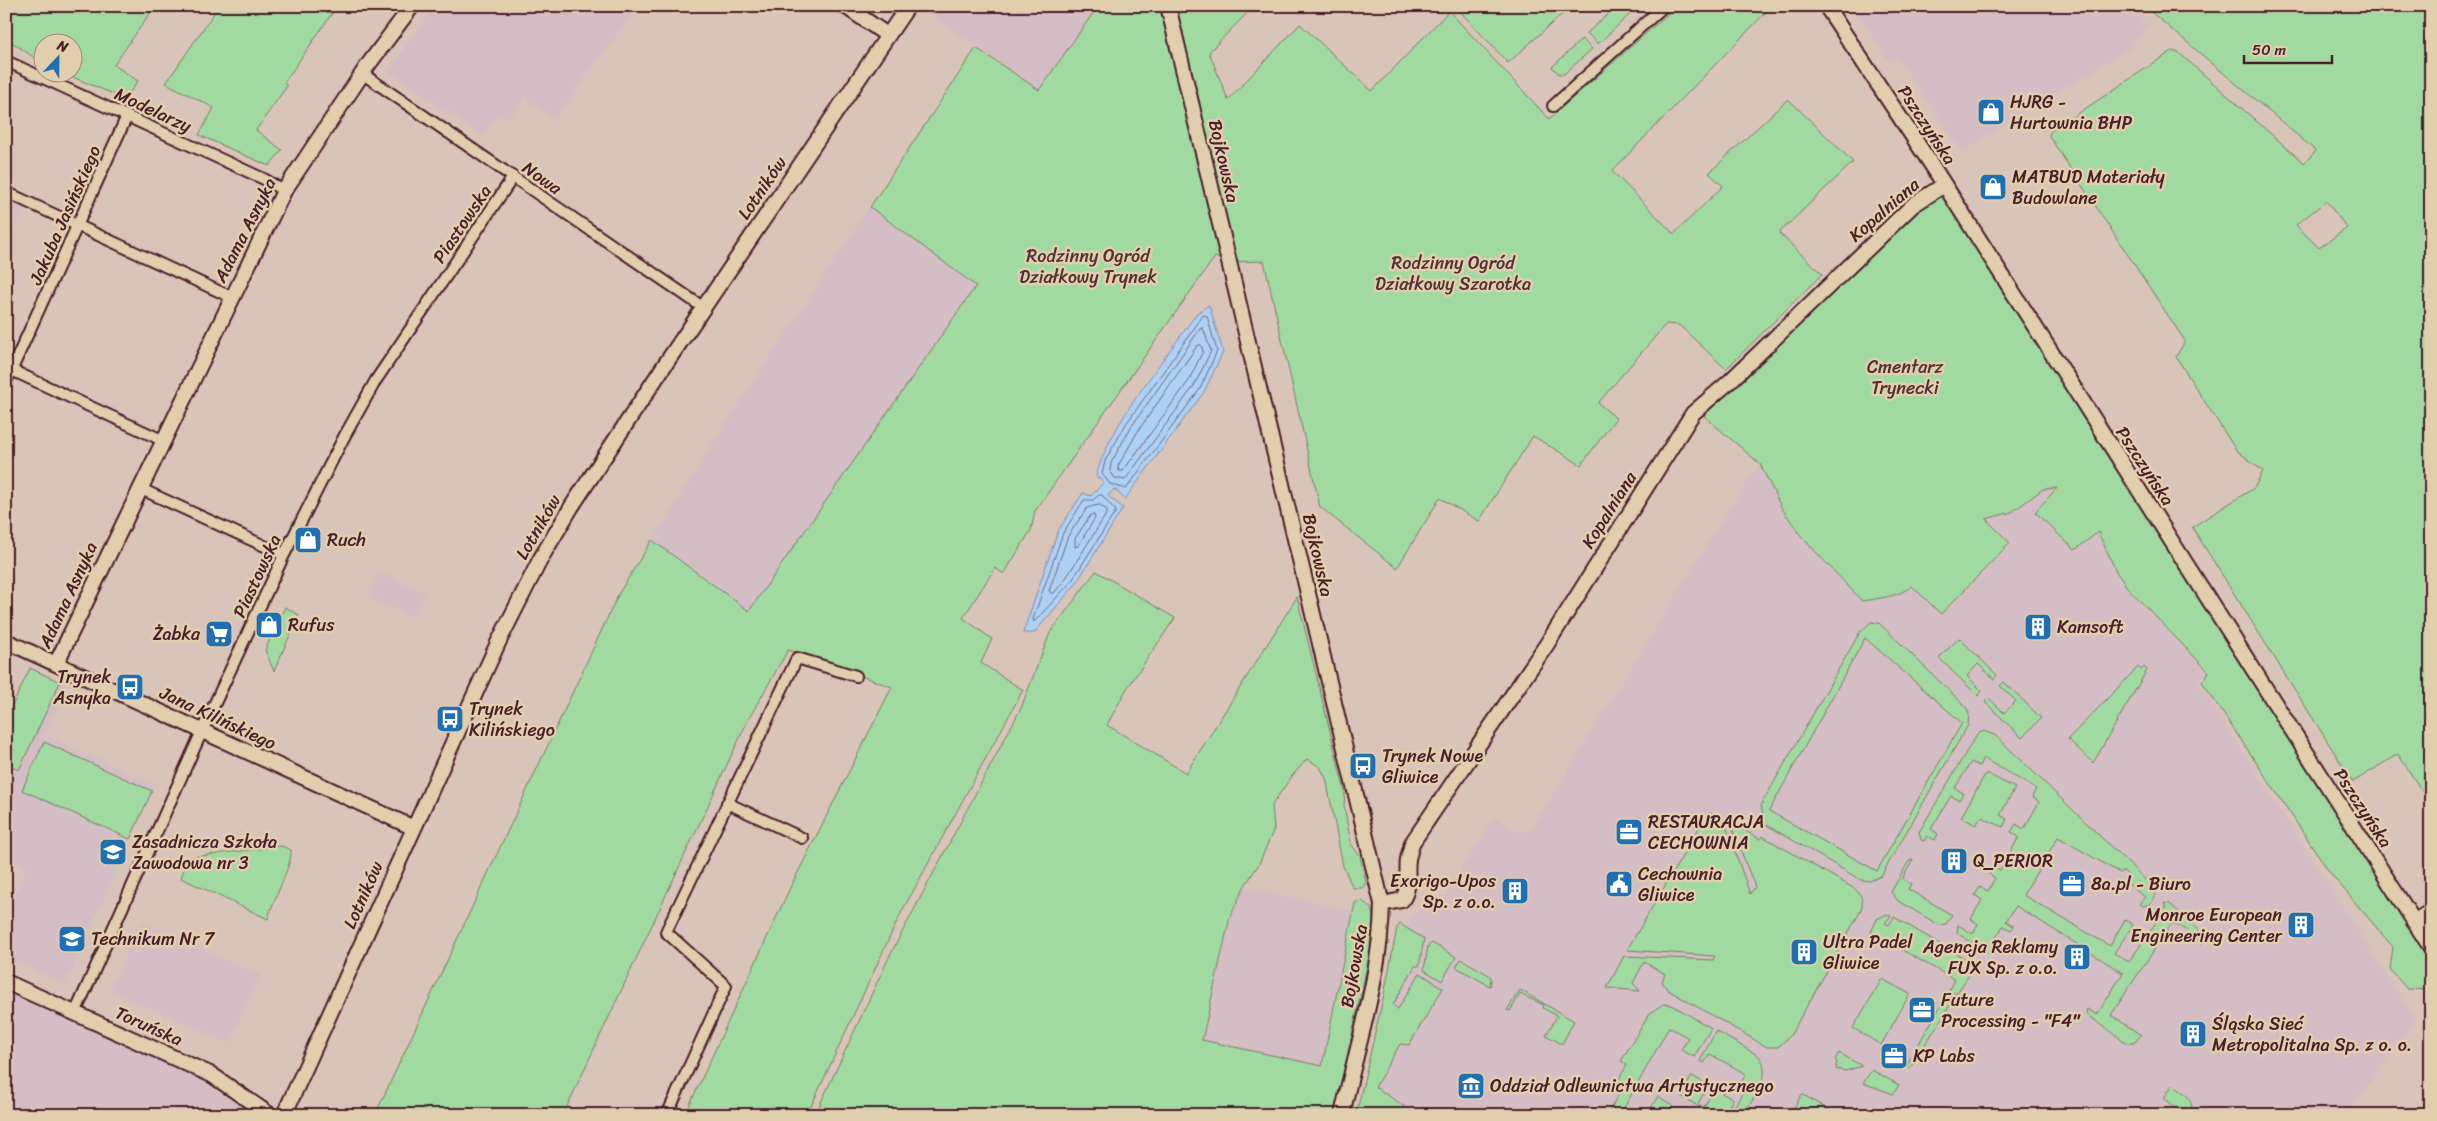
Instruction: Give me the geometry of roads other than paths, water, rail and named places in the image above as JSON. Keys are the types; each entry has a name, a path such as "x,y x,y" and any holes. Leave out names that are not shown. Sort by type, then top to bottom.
{"street":[{"name":"Adama Asnyka","path":"56,664 231,297 284,192 363,74 412,6"},
{"path":"845,6 887,35"},
{"name":"Lotników","path":"284,1115 498,643 541,558 612,444 908,6"},
{"name":"Bojkowska","path":"1168,6 1382,904 1382,927 1376,969 1342,1115"},
{"path":"1553,106 1664,6"},
{"name":"Pszczyńska","path":"1826,6 1944,185 2414,922 2426,931 2431,948"},
{"name":"Modelarzy","path":"6,61 264,179 284,192"},
{"name":"Nowa","path":"363,74 704,308"},
{"name":"Jakuba Jasińskiego","path":"6,382 9,369 79,226 127,116"},
{"name":"Piastowska","path":"75,1013 202,731 284,555 344,437 376,380 513,177"},
{"name":"Kopalniana","path":"1382,904 1402,900 1405,896 1408,881 1408,860 1412,843 1547,644 1693,413 1729,382 1907,210 1924,196 1944,185"},
{"path":"6,192 231,297"},
{"path":"9,369 162,440"},
{"path":"139,488 284,555"},
{"name":"Jana Kilińskiego","path":"6,641 414,828"},
{"path":"667,1115 726,986 666,932 797,658 856,676"},
{"path":"727,803 802,838"},
{"path":"2414,922 2431,911"},
{"name":"Toruńska","path":"6,982 212,1075 270,1115"}],"water":[{"path":"1209,305 1223,352 1204,392 1125,499 1114,489 1108,496 1123,508 1075,585 1034,633 1023,633 1058,531 1083,493 1091,496 1104,482 1096,476 1103,456 1125,414 1197,313"}],"place":[{"name":"HJRG - Hurtownia BHP","path":"1991,112"},
{"name":"MATBUD Materiały Budowlane","path":"1993,187"},
{"name":"Ruch","path":"308,540"},
{"name":"Rufus","path":"269,625"},
{"name":"Kamsoft","path":"2038,627"},
{"name":"Żabka","path":"219,634"},
{"name":"Trynek Asnyka","path":"130,687"},
{"name":"Trynek Kilińskiego","path":"450,719"},
{"name":"Trynek Nowe Gliwice","path":"1363,766"},
{"name":"RESTAURACJA CECHOWNIA","path":"1629,832"},
{"name":"Zasadnicza Szkoła Zawodowa nr 3","path":"113,852"},
{"name":"Q_PERIOR","path":"1954,861"},
{"name":"Cechownia Gliwice","path":"1619,884"},
{"name":"8a.pl - Biuro","path":"2072,884"},
{"name":"Exorigo-Upos Sp. z o.o.","path":"1515,891"},
{"name":"Monroe European Engineering Center","path":"2301,925"},
{"name":"Technikum Nr 7","path":"72,939"},
{"name":"Ultra Padel Gliwice","path":"1804,952"},
{"name":"Agencja Reklamy FUX Sp. z o.o.","path":"2077,957"},
{"name":"Future Processing - \"F4\"","path":"1922,1010"},
{"name":"Śląska Sieć Metropolitalna Sp. z o. o.","path":"2193,1034"},
{"name":"KP Labs","path":"1894,1056"},
{"name":"Oddział Odlewnictwa Artystycznego","path":"1471,1086"}],"park label":[{"name":"Rodzinny Ogród Działkowy Trynek","path":"1088,266"},
{"name":"Rodzinny Ogród Działkowy Szarotka","path":"1453,273"},
{"name":"Cmentarz Trynecki","path":"1905,377"}]}
